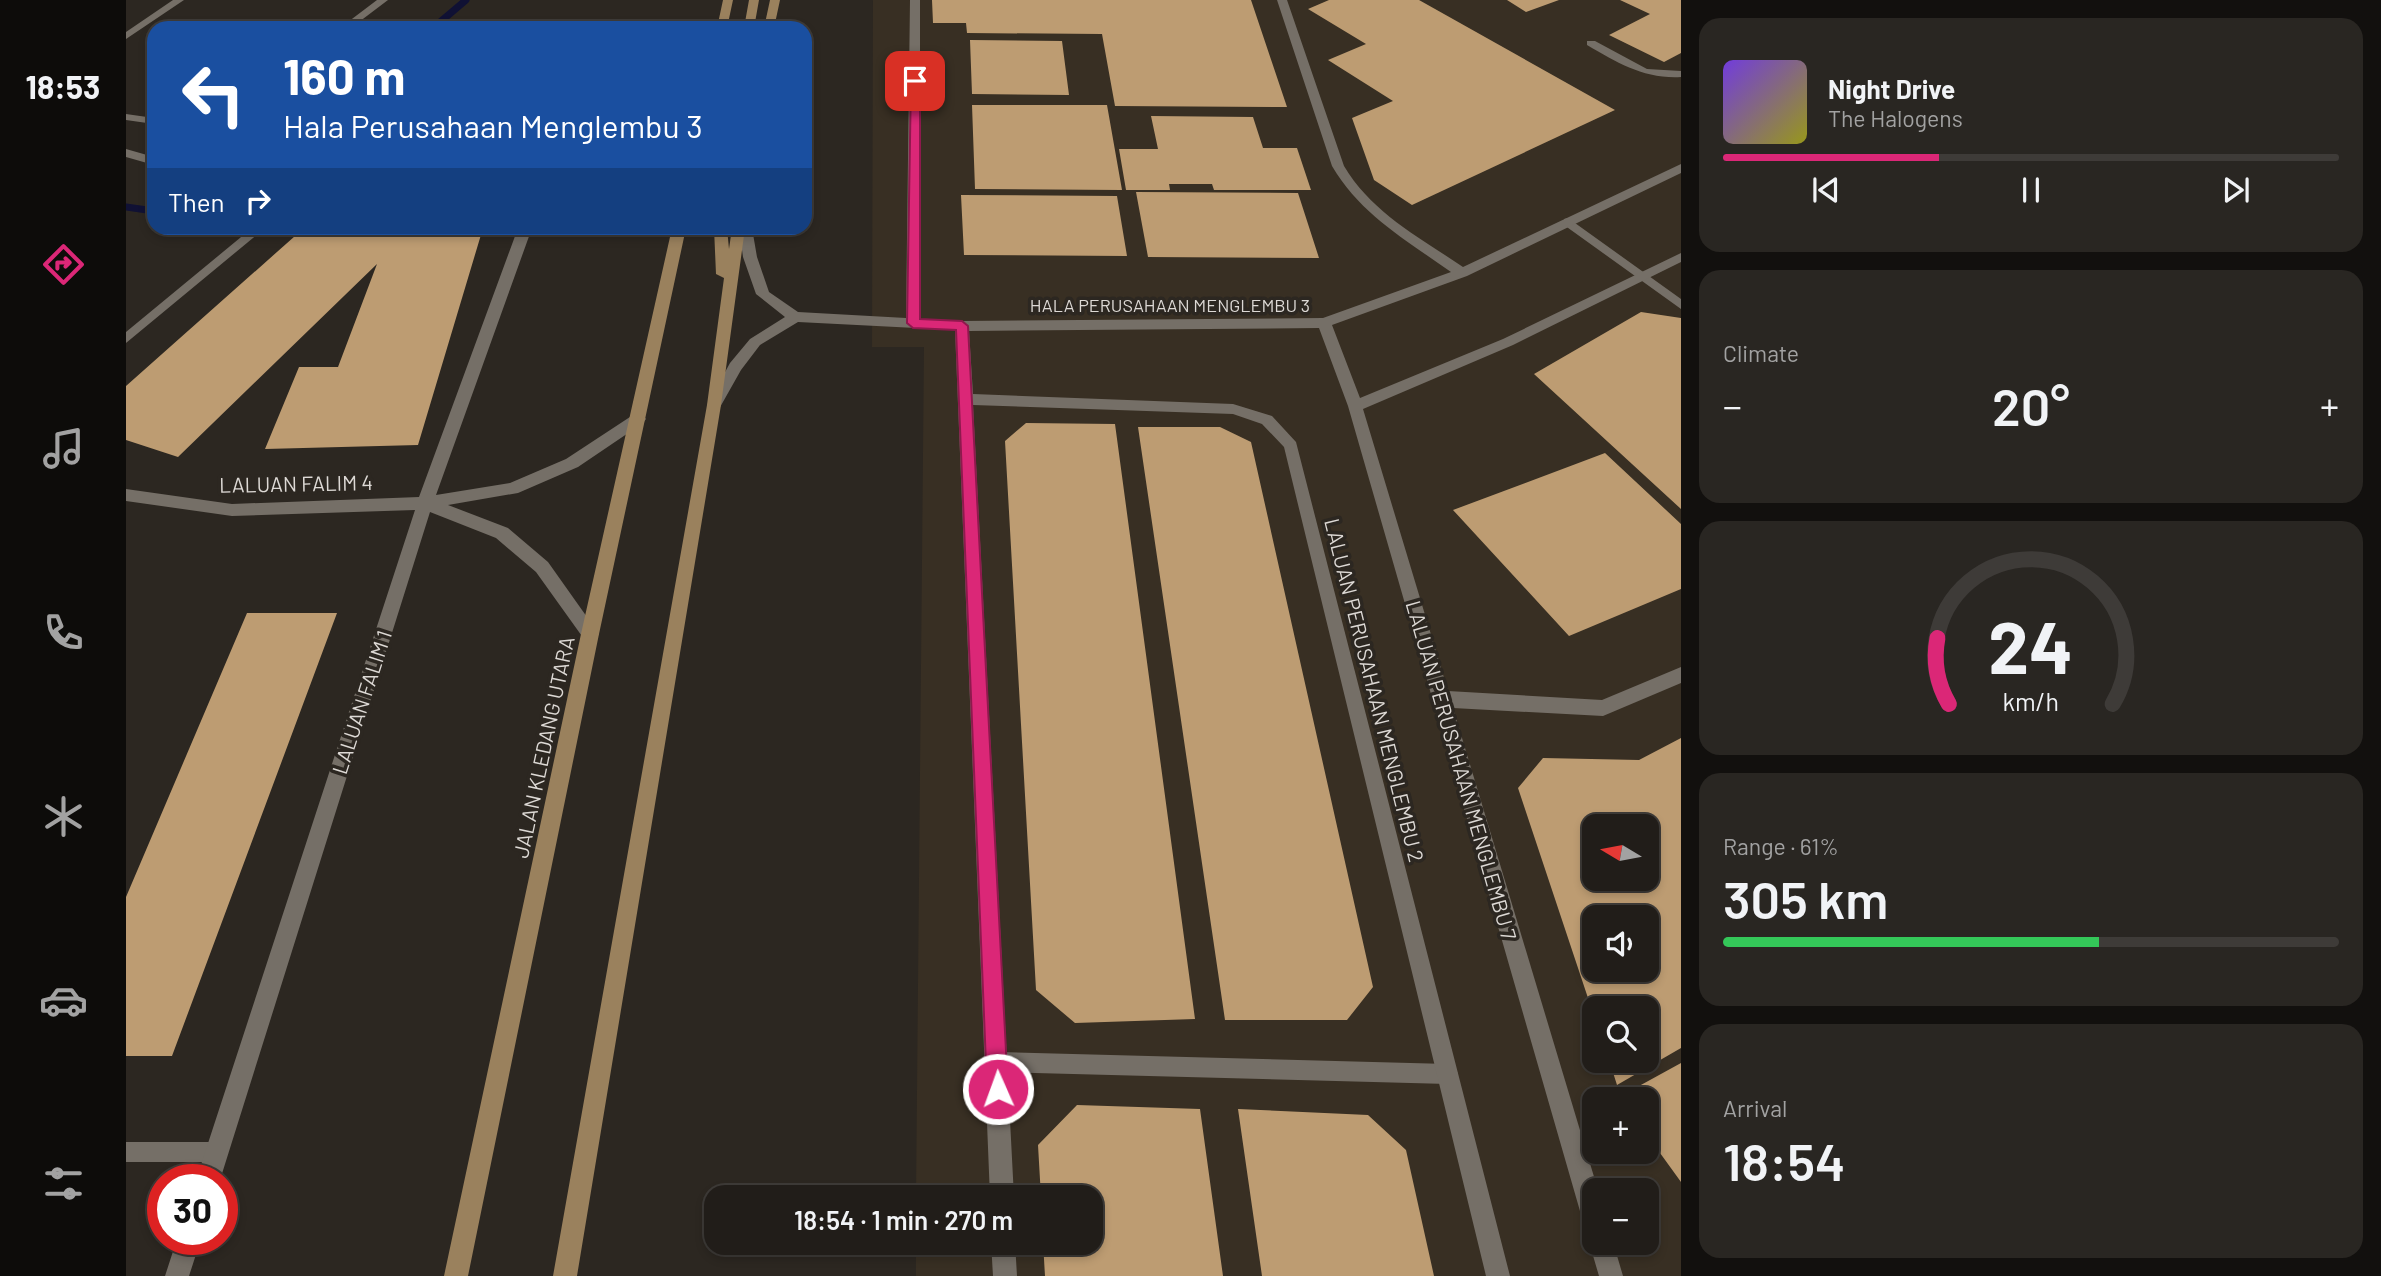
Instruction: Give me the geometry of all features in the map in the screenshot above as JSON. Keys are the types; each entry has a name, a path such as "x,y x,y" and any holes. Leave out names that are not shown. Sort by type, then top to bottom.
{"main road":[{"path":"724,21 728,0"},
{"path":"750,21 754,0"},
{"path":"770,21 775,0"},
{"name":"JALAN KLEDANG UTARA","path":"456,1276 677,235"},
{"path":"722,235 724,320"},
{"path":"565,1276 714,405 737,235"}],"street":[{"path":"913,323 915,0"},
{"path":"1282,0 1338,166 1346,181 1375,212 1462,272"},
{"path":"126,153 147,159"},
{"name":"HALA PERUSAHAAN MENGLEMBU 3","path":"795,317 962,326 1324,323 1462,272 1681,167"},
{"name":"LALUAN FALIM 1","path":"213,1164 425,503 522,235"},
{"path":"714,405 735,367 755,342 795,317 763,294 750,257 746,235"},
{"path":"1355,406 1508,342 1681,257"},
{"name":"LALUAN PERUSAHAAN MENGLEMBU 7","path":"1324,323 1355,406 1582,1178"},
{"path":"962,326 1002,1185"},
{"name":"LALUAN PERUSAHAAN MENGLEMBU 2","path":"964,399 1233,409 1257,414 1278,427 1291,446 1498,1276"},
{"name":"LALUAN FALIM 4","path":"126,495 232,510 425,503 512,489 572,463 638,419"},
{"name":"LALUAN FALIM 4","path":"425,503 502,533 542,567 590,634"},
{"path":"1441,699 1603,708 1681,675"},
{"path":"177,1276 184,1255"},
{"path":"1004,1255 1005,1276"},
{"path":"1605,1255 1611,1276"}],"lane":[{"path":"148,21 179,0"},
{"path":"354,21 383,0"},
{"path":"126,36 147,22"},
{"path":"1591,43 1641,71 1657,76 1681,74"},
{"path":"1568,222 1681,305"},
{"path":"126,339 251,235"},
{"path":"997,1062 1448,1074"},
{"path":"126,1152 216,1152"}],"shaded area":[{"path":"873,0 1681,0 1681,1276 916,1276 916,1255 1103,1255 1103,1185 916,1185 924,347 872,347"}],"building":[{"path":"932,0 1251,0 1287,107 1115,106 1102,34 967,33 966,23 933,23"},
{"path":"1329,0 1419,0 1615,110 1412,205 1374,180 1352,118 1393,101 1328,60 1366,44 1308,9"},
{"path":"1507,0 1559,0 1526,12"},
{"path":"1620,0 1681,0 1681,53 1664,62 1609,35 1650,14"},
{"path":"970,40 1062,41 1069,95 972,94"},
{"path":"972,105 1107,105 1122,190 975,189"},
{"path":"1151,116 1253,117 1263,148 1297,148 1311,190 1214,190 1212,184 1169,184 1170,190 1126,190 1119,149 1158,149"},
{"path":"1136,192 1298,193 1319,258 1148,257"},
{"path":"961,195 1117,196 1127,256 964,255"},
{"path":"296,235 481,235 418,445 265,449 299,367 338,367 377,264 178,457 126,440 126,386"},
{"path":"1641,312 1681,318 1681,509 1534,374"},
{"path":"1026,423 1115,424 1195,1019 1075,1023 1036,990 1005,441"},
{"path":"1138,427 1220,427 1251,442 1373,987 1347,1020 1225,1020"},
{"path":"1605,453 1681,524 1681,589 1569,636 1453,510"},
{"path":"247,613 337,613 172,1056 126,1056 126,897"},
{"path":"1681,738 1681,1048 1659,1061 1659,996 1587,996 1583,982 1659,982 1659,905 1582,905 1582,980 1518,788 1543,758 1639,760"},
{"path":"1681,1063 1681,1182 1659,1152 1659,1087 1637,1087"},
{"path":"1613,1073 1638,1073 1617,1085"},
{"path":"1077,1105 1200,1109 1223,1276 1045,1276 1044,1255 1103,1255 1103,1185 1040,1185 1038,1145"},
{"path":"1238,1109 1368,1115 1406,1150 1434,1276 1262,1276"}],"waterway":[{"path":"441,21 466,0"},
{"path":"126,207 147,210"}],"route":[{"path":"915,81 913,323 962,326 998,1089"}]}
